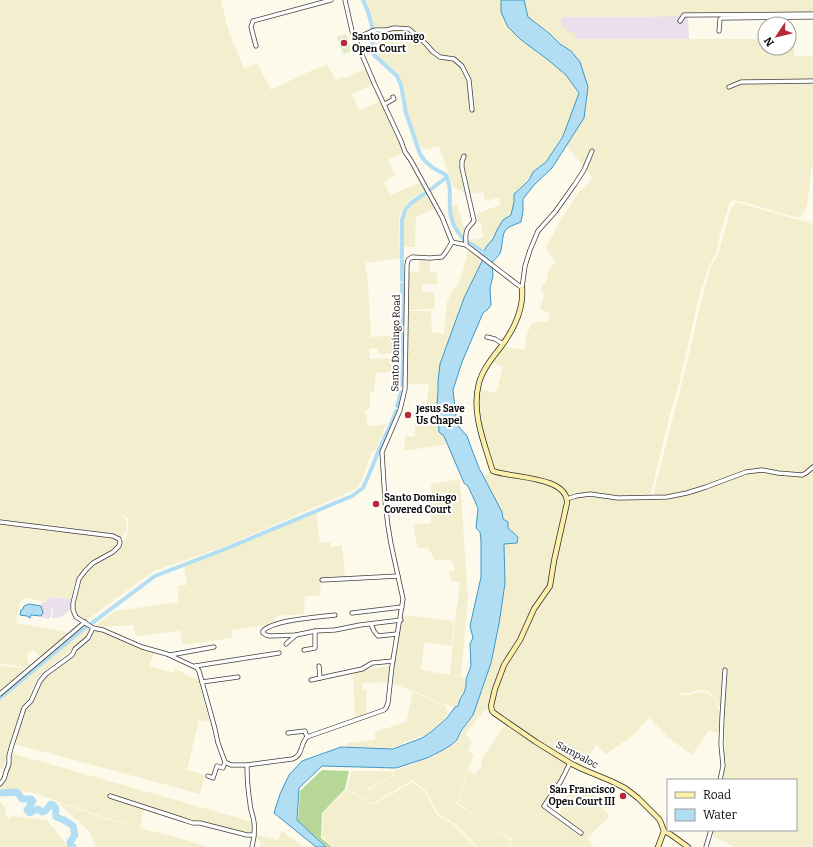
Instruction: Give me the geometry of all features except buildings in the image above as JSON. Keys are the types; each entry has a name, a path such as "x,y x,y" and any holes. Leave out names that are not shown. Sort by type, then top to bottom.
{"street":[{"path":"256,46 251,27 253,22 331,0"},
{"path":"345,0 352,31 374,83 402,141 405,152 438,211 452,242 466,245 522,288"},
{"path":"680,22 684,15 813,16"},
{"path":"719,30 720,19 722,18 813,16"},
{"path":"355,37 376,30 387,30 394,28 409,29 440,57 454,59 462,66 469,80 472,110"},
{"path":"729,87 741,82 813,81"},
{"path":"385,104 394,99 393,97"},
{"path":"592,151 576,184 555,212 538,231 527,261 520,309 509,335 484,371 479,382 477,393 477,413 492,469 495,472 543,480 551,483 561,490 567,499 590,494 618,498 667,497 706,487 746,472 762,470 802,475 813,467"},
{"path":"464,156 462,168 474,221 473,224 466,230 466,245"},
{"name":"Santo Domingo Road","path":"307,737 384,710 388,703 403,600 390,544 385,501 382,452 400,410 405,389 406,265 408,260 412,257 442,257 452,242"},
{"path":"487,337 495,339 503,344"},
{"name":"Sampaloc","path":"567,499 550,586 534,609 520,640 504,665 496,684 491,706 492,711 536,742 582,770 625,788 638,798 659,819 664,831"},
{"path":"0,522 113,536 119,539 119,546 113,552 93,563 79,579 72,610 76,617 93,627 142,647 170,655 195,666 199,671 218,744 225,762 231,765 247,765 284,761 296,758 300,753 305,738 307,737 305,731 288,733"},
{"path":"322,580 398,576"},
{"path":"352,613 402,608"},
{"path":"335,615 279,623 267,627 263,633 266,635 296,635 400,620"},
{"path":"0,694 86,622"},
{"path":"371,624 378,636 398,634"},
{"path":"0,784 4,779 11,748 24,708 31,701 40,681 46,674 72,655 75,649 88,638 93,627"},
{"path":"304,650 315,648 315,632"},
{"path":"286,644 296,635"},
{"path":"170,655 214,647"},
{"path":"195,666 279,652"},
{"path":"312,680 362,669 372,663 393,661"},
{"path":"319,666 320,678"},
{"path":"720,779 723,766 721,744 725,670"},
{"path":"202,682 238,677"},
{"path":"208,776 213,778 217,766 223,768 225,762"},
{"path":"570,763 561,781 544,806 581,833"},
{"path":"247,765 246,776 254,821 252,847"},
{"path":"110,796 181,820 193,823 200,822 247,835 254,835"},
{"path":"658,847 664,831 688,847"},
{"path":"706,847 711,831"}],"shaded area":[{"path":"0,0 221,0 228,29 244,69 257,63 271,90 308,72 327,65 336,80 343,76 345,78 366,69 373,84 352,94 359,111 381,100 404,152 388,160 395,175 384,182 390,196 420,183 425,191 408,201 402,210 399,220 400,258 365,263 368,281 371,337 401,335 400,353 378,354 378,348 369,349 370,359 395,358 395,372 376,373 374,391 370,393 370,409 365,410 368,426 386,424 376,451 372,451 359,486 354,490 223,547 154,571 84,622 74,613 74,603 80,581 85,573 93,566 113,555 121,547 121,543 125,540 128,531 128,518 121,515 125,519 127,528 121,537 0,520"},
{"path":"364,0 501,0 501,12 520,39 554,64 566,75 579,93 565,131 546,162 533,172 525,184 514,193 514,204 511,215 503,220 493,239 487,246 484,257 468,246 468,243 462,242 462,238 452,219 450,207 457,204 468,242 468,240 483,238 481,223 477,221 477,215 478,213 500,205 499,198 485,201 483,192 467,194 453,187 439,146 426,150 421,147 411,125 402,82 392,68 375,55 373,47 374,33"},
{"path":"524,0 813,0 813,16 561,17 562,27 567,27 567,32 575,33 576,39 757,39 757,56 813,56 813,163 807,205 803,214 798,218 743,202 734,200 730,202 720,234 716,254 709,266 700,293 678,388 670,414 651,493 648,496 618,497 595,494 569,497 551,481 493,470 483,436 477,409 479,388 493,393 497,390 503,367 491,361 503,346 524,350 527,333 533,322 547,322 550,313 540,309 544,295 541,290 543,283 546,283 549,269 556,262 552,259 546,247 578,193 591,180 589,173 566,145 584,118 588,87 580,62 571,51 560,44 528,17"},
{"path":"688,16 689,39 575,39 562,27 560,17"},
{"path":"426,192 435,208 416,217 415,247 403,247 404,218 407,209 412,202"},
{"path":"736,203 813,224 813,466 804,474 760,469 745,470 707,486 667,496 654,496 703,294 711,266 718,255 731,208"},
{"path":"469,249 482,260 464,298 440,364 438,381 437,402 447,444 404,451 405,436 415,437 415,425 420,426 420,422 431,420 431,414 426,409 429,384 408,384 408,311 431,311 432,332 444,334 447,302 452,291 460,281"},
{"path":"419,258 430,258 430,272 437,272 437,284 422,284 422,292 433,292 435,298 434,309 407,310 408,272 419,272"},
{"path":"813,468 813,847 735,847 711,835 712,831 797,831 797,779 723,779 726,763 724,755 724,718 716,699 709,691 700,690 679,693 680,695 688,695 701,692 708,693 715,699 722,718 723,734 709,730 692,755 666,736 649,718 632,736 606,754 596,745 582,768 536,741 493,711 492,706 496,690 505,666 536,609 550,587 570,501 576,497 586,495 618,499 667,498 746,473 761,471 805,476"},
{"path":"491,472 543,482 560,491 567,500 548,586 511,652 489,705 489,712 485,710 465,734 472,742 468,750 474,756 468,769 456,803 485,823 457,802 469,769 475,775 482,765 481,760 506,723 568,764 562,779 542,807 559,815 561,810 560,805 566,796 579,787 595,795 603,809 610,816 587,838 594,847 510,847 512,839 485,824 511,840 509,847 478,847 455,824 438,813 426,791 412,780 372,804 351,792 372,805 413,782 425,792 437,815 454,825 476,847 334,847 322,837 323,813 347,789 351,771 393,771 392,776 363,790 368,790 393,776 394,771 434,756 458,741 473,715 491,663 498,634 505,583 505,544 518,543 519,537 508,528 508,522 503,519 502,512 483,476"},
{"path":"460,479 468,599 461,676 450,675 456,610 459,596 459,582 452,582 449,572 455,570 451,559 436,561 427,547 418,549 413,525 431,523 431,484"},
{"path":"316,512 320,543 330,542 331,547 342,545 345,577 321,579 320,595 305,597 304,614 276,616 274,624 232,630 232,638 183,645 180,630 136,636 133,625 99,627 97,625 115,611 178,602 178,586 187,585 184,566"},
{"path":"0,523 112,537 118,540 118,544 112,551 92,561 84,568 74,585 71,599 49,597 47,602 25,598 20,602 16,623 71,633 41,658 34,650 27,655 28,663 33,665 29,669 21,666 0,664"},
{"path":"48,597 71,599 70,610 58,618 52,618 52,608 50,619 40,617 43,611 41,606 42,602 47,602"},
{"path":"403,615 454,621 452,646 424,642 421,670 465,679 464,693 459,698 457,705 454,707 391,683"},
{"path":"89,626 92,628 88,637 37,678 20,718 3,769 0,768 0,699"},
{"path":"95,629 155,652 149,666 174,673 175,669 195,679 200,679 201,692 210,722 199,720 187,770 205,775 200,794 15,744 20,725 39,679 84,644 91,637"},
{"path":"0,666 21,668 25,671 0,693"},
{"path":"391,666 390,682 362,683 362,690 367,690 366,716 355,720 353,671"},
{"path":"413,692 446,706 448,714 431,732 392,748 346,747 347,743 375,740 375,732 406,722"},
{"path":"11,753 253,822 252,834 192,821 164,811 144,807 140,828 208,847 96,847 89,831 57,802 113,821 138,827 30,792 0,789"},
{"path":"0,801 7,810 4,813 9,819 12,816 47,820 68,847 0,847"},
{"path":"282,831 303,847 260,847 261,844 256,835 278,840"}],"green space":[{"name":"Santo Domingo Open Court","path":"346,34 352,51 343,54 337,37"},
{"path":"322,770 349,771 345,789 322,813 321,838 332,847 327,847 298,821 300,791"}],"water":[{"path":"501,0 524,0 528,17 560,44 571,51 580,62 588,87 584,118 552,168 534,185 523,199 521,222 509,227 505,231 499,255 492,263 493,276 490,288 491,305 483,313 462,362 453,390 456,417 459,427 467,436 479,468 502,512 503,519 508,522 508,528 518,537 517,543 504,544 505,583 491,663 473,715 461,731 457,740 451,745 427,758 396,768 322,766 299,788 297,820 326,847 316,847 274,813 280,794 289,775 302,761 341,747 393,749 422,738 447,718 455,707 458,706 464,693 466,679 471,666 470,644 473,638 470,626 481,577 481,540 480,532 476,528 478,508 468,486 464,483 444,436 439,432 437,402 440,364 464,298 484,257 484,251 493,239 503,220 511,215 514,194 529,180 533,172 546,162 562,138 579,93 566,75 520,39 508,27 501,12"},
{"path":"29,604 41,606 43,613 41,616 31,615 30,618 20,615 24,606"}],"waterway":[{"path":"363,0 373,30"},
{"path":"373,33 372,48 374,55 397,76 401,85 406,113 420,154 433,168 446,175 450,188 451,217 456,230 464,240"},
{"path":"430,190 447,177"},
{"path":"402,280 402,220 405,210 411,203 427,192"},
{"path":"470,243 487,255"},
{"path":"402,284 403,353"},
{"path":"402,385 403,355"},
{"path":"397,406 401,392"},
{"path":"0,698 76,635 155,576 225,549 352,496 363,488 396,411"},
{"path":"0,793 17,792 22,799 31,799 33,801 27,810 30,813 38,809 42,812 45,811 51,804 55,806 56,817 73,826 75,835 70,842 71,847 73,847"}],"place":[{"name":"Santo Domingo Open Court","path":"344,43"},
{"name":"Jesus Save Us Chapel","path":"408,415"},
{"name":"Santo Domingo Covered Court","path":"376,504"},
{"name":"San Francisco Open Court III","path":"623,796"}]}
